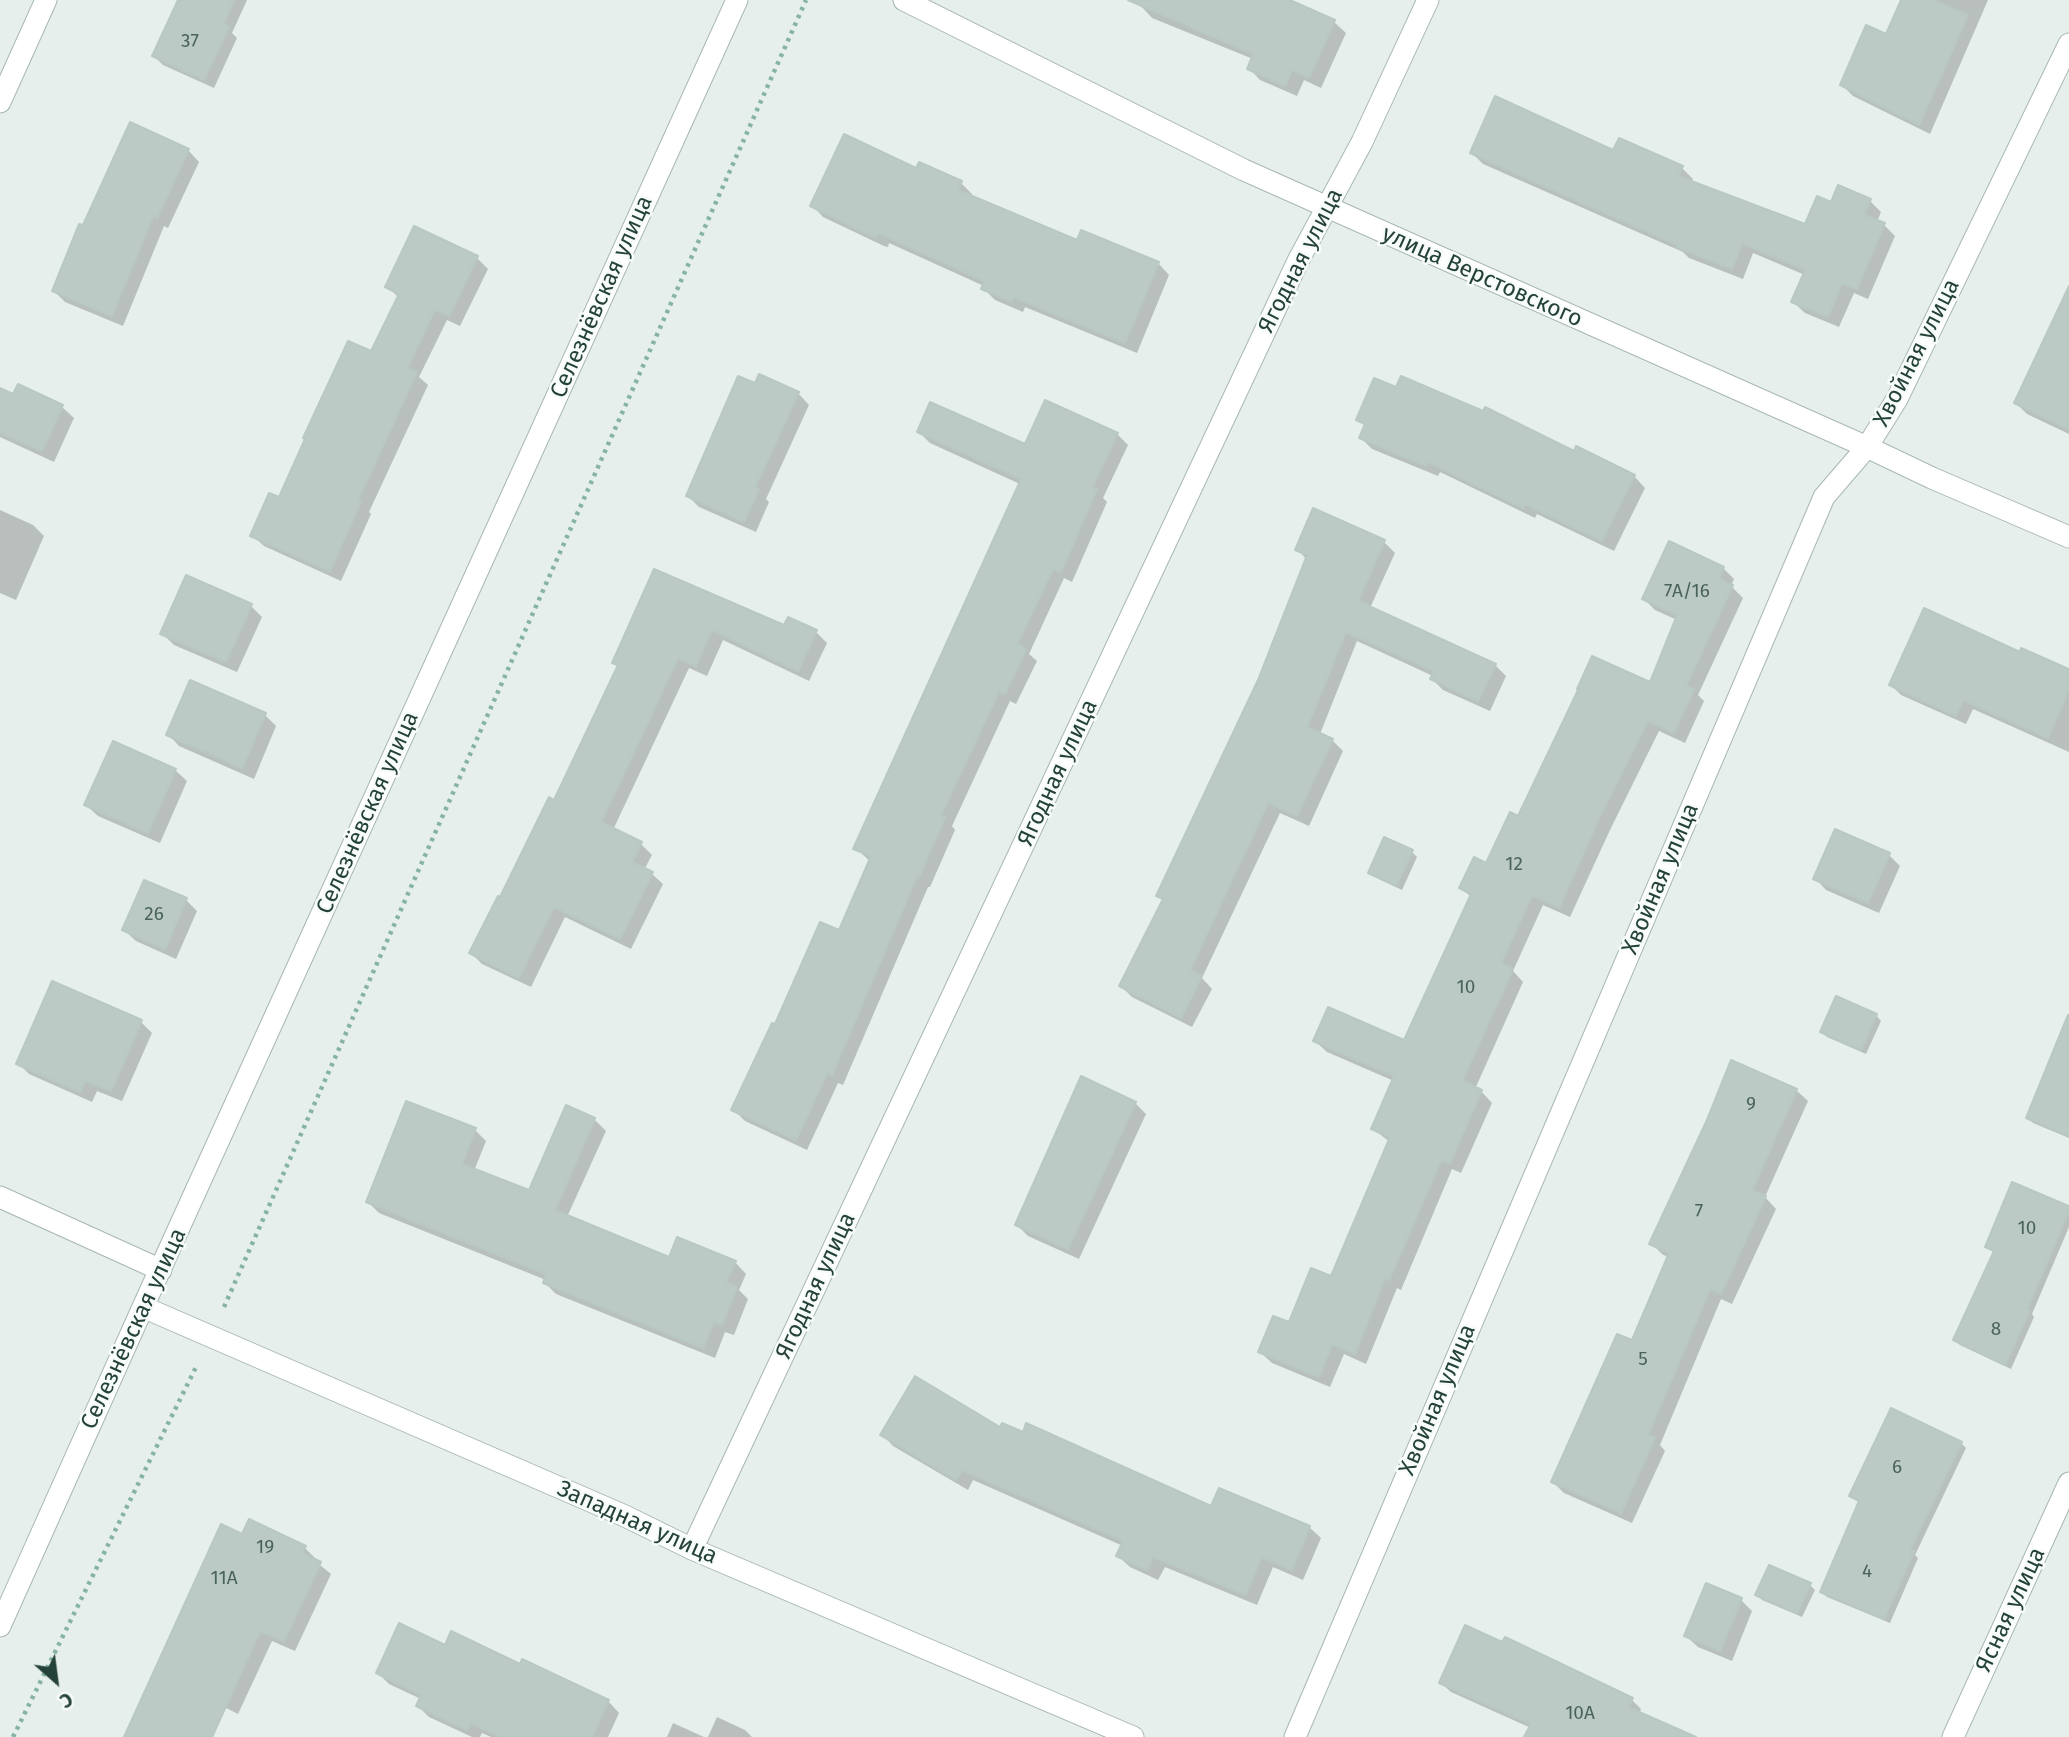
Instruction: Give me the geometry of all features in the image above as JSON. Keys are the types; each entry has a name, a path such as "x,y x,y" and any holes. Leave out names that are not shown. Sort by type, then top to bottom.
{"street":[{"path":"0,102 46,0"},
{"name":"Селезнёвская улица","path":"0,1626 737,0"},
{"name":"улица Верстовского","path":"904,0 1244,170 2069,537"},
{"name":"Ягодная улица","path":"692,1549 1298,261 1362,142 1428,0"},
{"name":"Хвойная улица","path":"1294,1737 1824,497 1867,447 1897,400 2069,44"},
{"path":"0,1197 161,1270"},
{"name":"Западная улица","path":"143,1307 625,1516 692,1549 1133,1737"},
{"name":"Ясная улица","path":"1953,1737 2069,1483"}],"path":[{"path":"13,1737 212,1335 806,0"}],"building":[{"path":"178,0 234,0 223,24 229,27 204,80 152,56"},
{"path":"1128,0 1290,0 1335,20 1309,78 1292,70 1285,86 1247,69 1253,54"},
{"path":"1901,0 1934,0 1968,15 1919,125 1840,85 1866,25 1886,34"},
{"path":"1495,96 1613,150 1619,138 1683,166 1678,176 1805,224 1817,196 1831,202 1838,185 1871,199 1864,215 1885,223 1857,289 1842,283 1828,317 1791,302 1805,270 1742,243 1732,269 1676,247 1677,245 1470,153"},
{"path":"130,122 189,149 157,218 153,216 112,316 52,291 79,224 83,225"},
{"path":"844,134 916,168 919,162 962,181 958,190 1077,240 1081,230 1159,262 1125,343 1013,297 1012,302 981,289 984,281 878,233 876,237 871,236 810,206"},
{"path":"414,226 478,256 449,316 435,310 407,368 417,372 358,500 361,501 330,571 250,536 269,493 279,497 348,341 371,351 399,294 385,287"},
{"path":"2069,286 2069,429 2014,403"},
{"path":"759,374 799,392 755,487 759,489 744,522 686,496 738,376 755,383"},
{"path":"1401,376 1483,411 1485,407 1574,451 1576,446 1635,475 1602,541 1525,504 1523,508 1428,462 1426,466 1359,438 1365,424 1356,420 1374,378 1396,387"},
{"path":"18,384 63,405 42,451 0,433 0,388 13,394"},
{"path":"1045,400 1118,433 1092,487 1097,489 1061,572 1053,569 1017,644 1026,649 1005,694 999,691 941,815 945,817 832,1075 827,1073 796,1140 731,1110 772,1023 775,1024 820,922 839,930 871,856 853,849 1021,479 917,432 930,402 1025,444"},
{"path":"1313,508 1385,540 1358,601 1496,664 1478,701 1430,679 1434,671 1346,632 1307,727 1333,739 1297,816 1268,803 1190,970 1202,976 1181,1018 1119,986 1163,899 1156,896 1258,680 1307,555 1295,550"},
{"path":"1669,541 1724,567 1719,579 1733,585 1686,686 1694,689 1674,733 1648,721 1599,818 1559,908 1532,895 1501,963 1513,969 1462,1081 1482,1090 1450,1163 1441,1160 1389,1280 1385,1278 1355,1354 1332,1344 1319,1377 1258,1352 1273,1316 1289,1322 1311,1268 1331,1276 1390,1137 1371,1129 1394,1076 1313,1041 1328,1007 1404,1040 1471,894 1459,888 1474,857 1486,863 1510,812 1518,816 1592,656 1650,682 1677,615 1642,599"},
{"path":"654,569 784,625 788,617 817,630 798,671 712,630 696,666 678,658 601,822 642,842 632,862 653,872 620,939 554,907 519,978 469,953 549,797 554,800 618,665 612,663"},
{"path":"186,575 252,604 226,662 160,634"},
{"path":"1924,608 2020,652 2021,648 2069,669 2069,689 2048,738 1963,700 1956,716 1889,685"},
{"path":"190,680 266,713 242,768 166,735"},
{"path":"113,741 176,769 148,833 84,805"},
{"path":"1835,829 1890,853 1868,903 1813,879"},
{"path":"1384,837 1413,850 1396,886 1368,873"},
{"path":"144,880 187,898 165,949 122,930"},
{"path":"52,981 142,1020 111,1091 85,1081 80,1092 16,1064"},
{"path":"1836,996 1877,1014 1861,1050 1820,1032"},
{"path":"2069,1015 2069,1136 2026,1118"},
{"path":"1731,1060 1797,1089 1752,1190 1766,1196 1721,1294 1710,1289 1648,1435 1655,1438 1621,1513 1551,1482 1617,1334 1632,1340 1669,1253 1649,1244 1706,1122"},
{"path":"1081,1076 1136,1102 1068,1249 1015,1225"},
{"path":"406,1101 476,1128 462,1164 529,1190 566,1105 595,1118 555,1210 669,1257 677,1237 736,1261 726,1282 737,1287 722,1325 714,1322 703,1348 543,1283 546,1274 366,1202"},
{"path":"2012,1182 2069,1206 2069,1211 2005,1365 1953,1340 1994,1251 1985,1247"},
{"path":"915,1376 1000,1427 1002,1423 1023,1432 1026,1423 1211,1506 1219,1488 1310,1526 1292,1570 1261,1557 1246,1595 1153,1557 1147,1570 1116,1556 1123,1541 962,1470 956,1480 880,1435"},
{"path":"1891,1408 1962,1442 1910,1550 1914,1551 1884,1619 1820,1592 1859,1501 1849,1496"},
{"path":"249,1519 306,1546 302,1553 321,1562 284,1641 260,1631 212,1737 124,1737 221,1524 242,1534"},
{"path":"1769,1565 1811,1583 1797,1613 1755,1595"},
{"path":"1706,1583 1742,1598 1720,1651 1684,1636"},
{"path":"399,1623 445,1645 451,1631 520,1664 522,1659 609,1700 592,1737 501,1737 471,1723 467,1730 416,1706 421,1695 376,1673"},
{"path":"1465,1625 1502,1642 1505,1637 1633,1698 1628,1707 1696,1737 1524,1737 1531,1724 1439,1683"}]}
